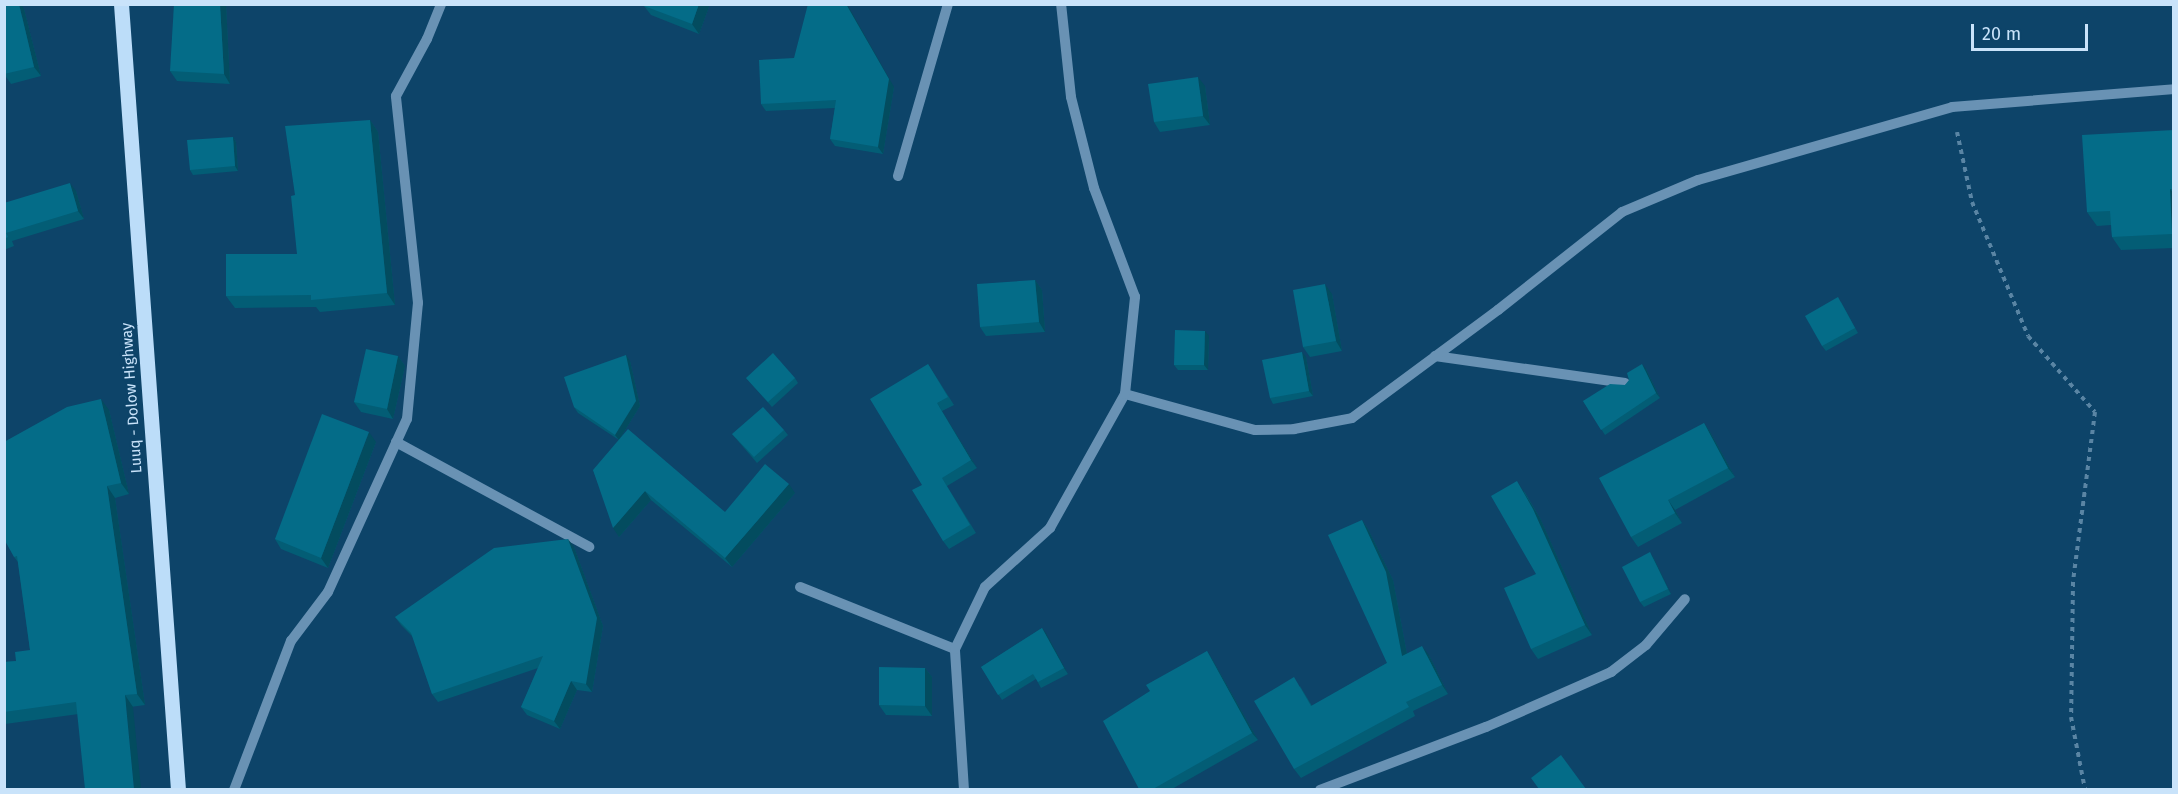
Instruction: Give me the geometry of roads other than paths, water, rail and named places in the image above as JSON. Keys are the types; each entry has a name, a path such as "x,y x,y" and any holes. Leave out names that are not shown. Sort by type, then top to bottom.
{"main road":[{"name":"Luuq - Dolow Highway","path":"122,4 178,789"}],"street":[{"path":"234,789 291,641 328,592 407,419 418,303 396,96 428,39 441,4"},
{"path":"898,176 948,4"},
{"path":"964,789 954,650 985,587 1050,528 1125,394 1135,297 1094,188 1071,97 1061,4"},
{"path":"1125,394 1255,430 1294,429 1352,418 1498,310 1622,212 1698,180 1952,107 2174,89"},
{"path":"1435,357 1626,383"},
{"path":"396,442 589,547"},
{"path":"800,587 954,650"},
{"path":"1320,789 1486,727 1611,672 1646,645 1685,599"}]}
